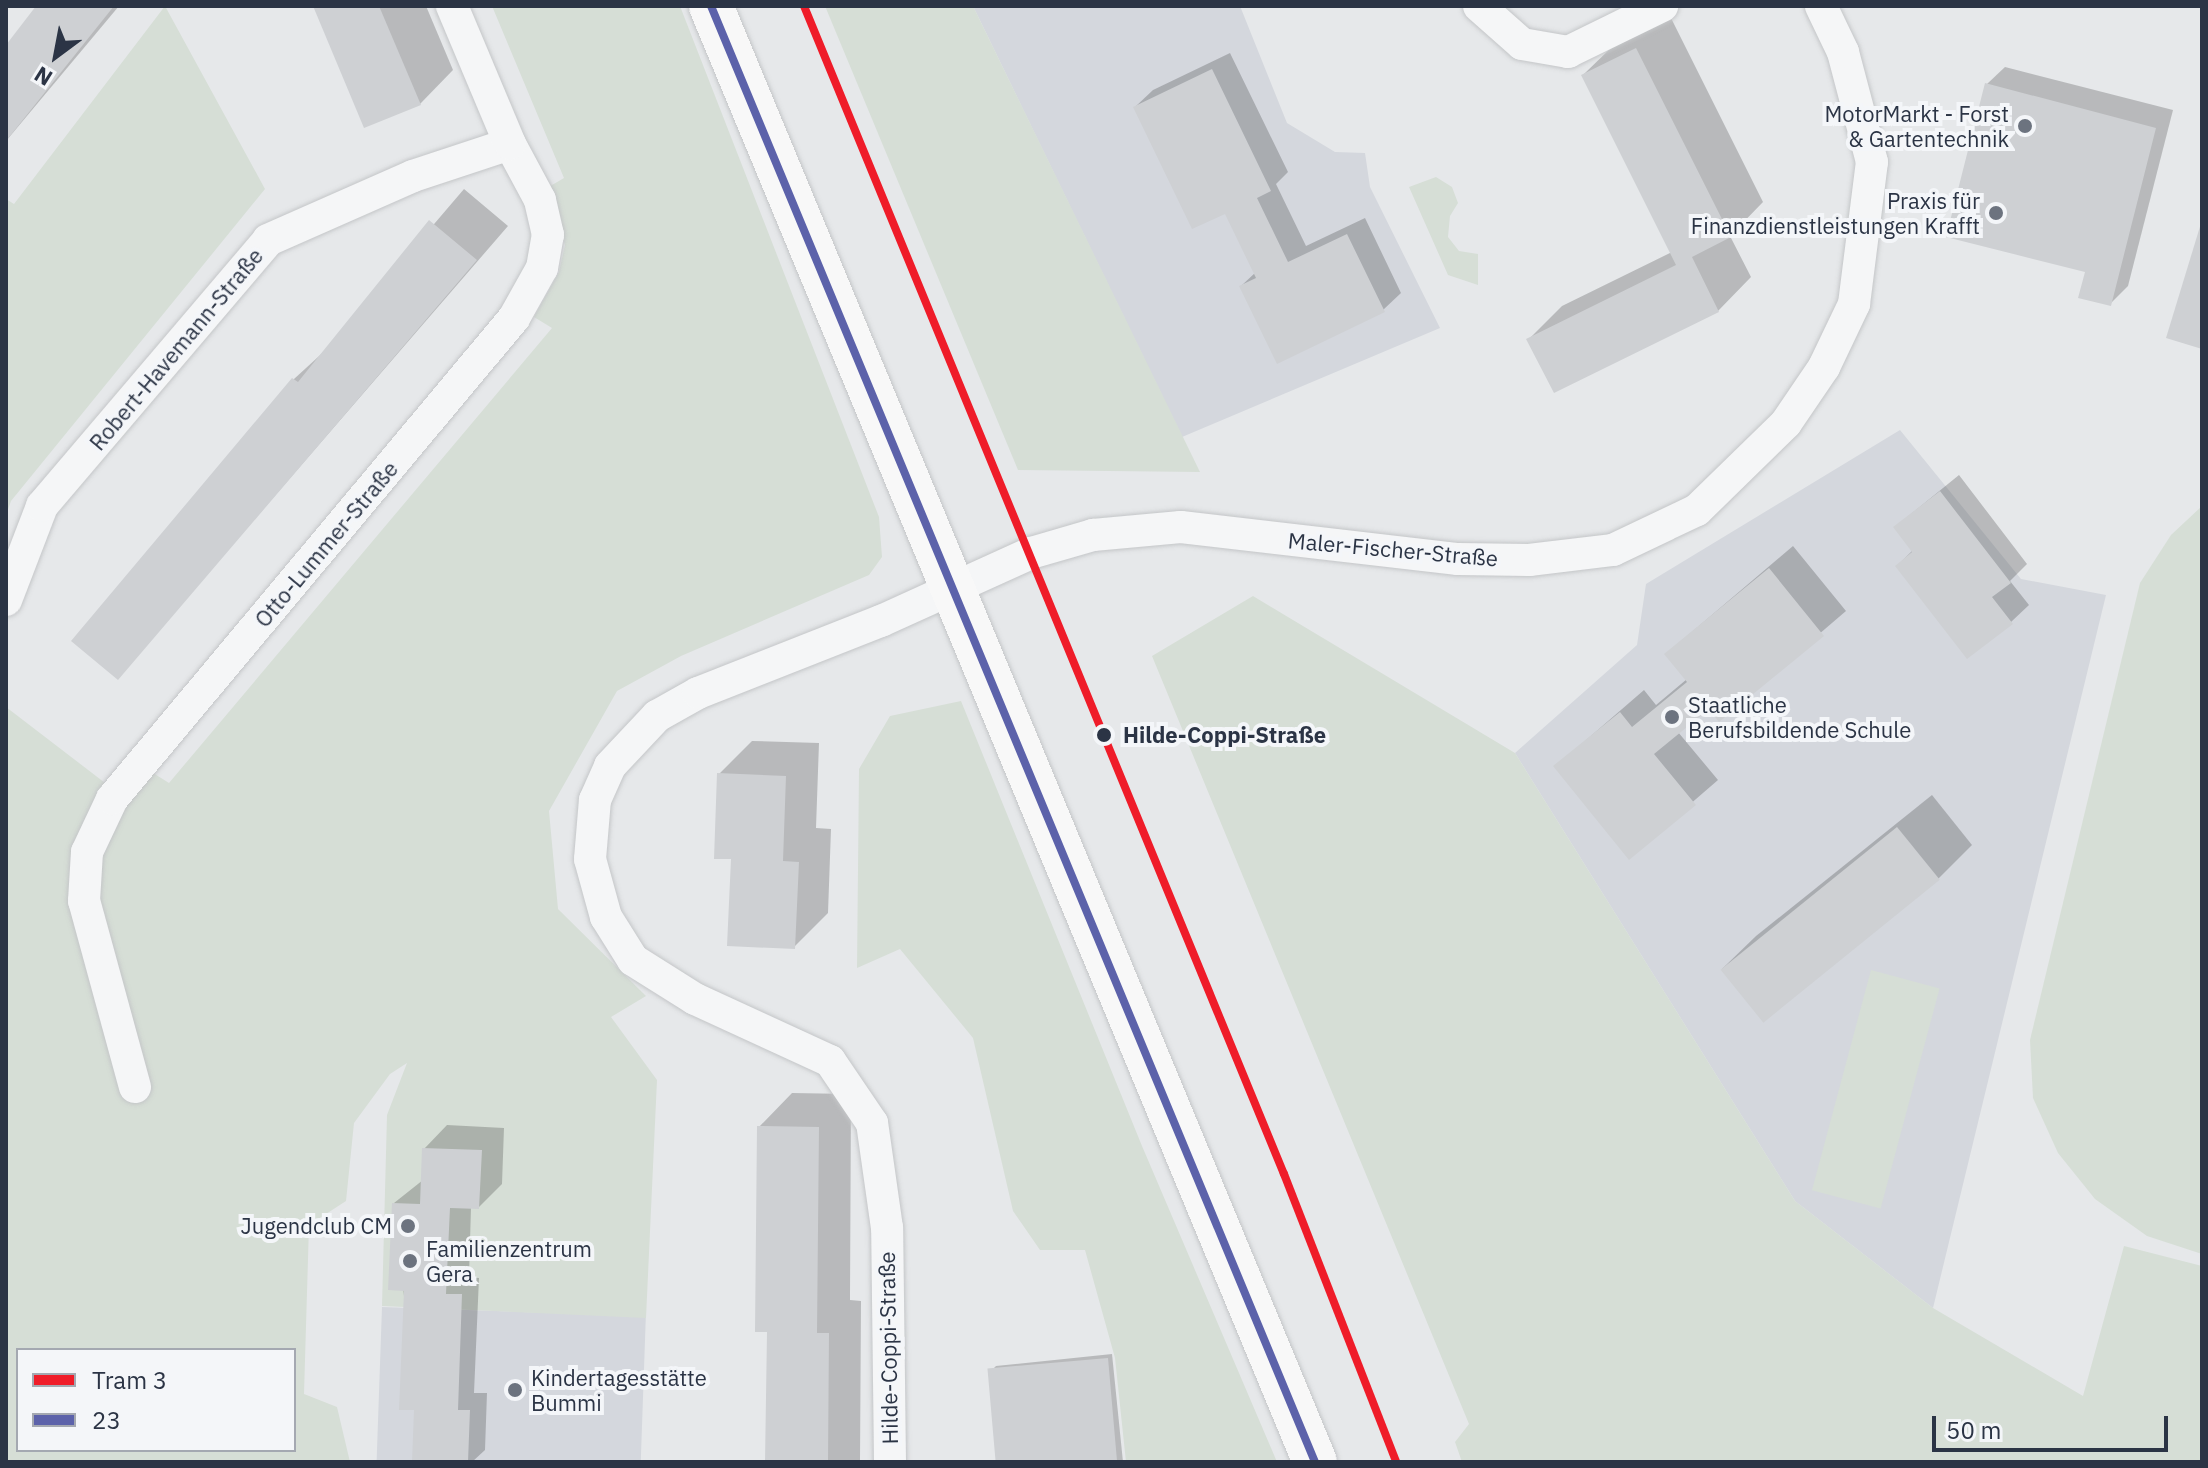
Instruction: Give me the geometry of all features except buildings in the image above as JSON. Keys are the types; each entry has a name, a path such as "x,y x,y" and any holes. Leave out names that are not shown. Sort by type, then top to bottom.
{"main road":[{"path":"711,6 1315,1462"}],"street":[{"name":"Otto-Lummer-Straße","path":"135,1087 84,901 87,852 112,799 514,318 542,268 548,235 540,200 510,144 452,6"},
{"path":"1479,6 1522,44 1568,52 1662,6"},
{"name":"Maler-Fischer-Straße","path":"953,588 1031,553 1093,535 1181,527 1432,557 1529,560 1613,550 1697,510 1786,423 1824,367 1854,304 1872,162 1843,52 1821,6"},
{"name":"Robert-Havemann-Straße","path":"6,600 42,506 268,240 413,176 510,144"},
{"name":"Hilde-Coppi-Straße","path":"890,1462 887,1228 872,1123 830,1061 695,999 633,960 606,917 590,859 595,800 610,766 657,716 698,693 953,588"}],"shaded area":[{"path":"165,6 265,189 11,501 6,515 6,199 14,204"},
{"path":"492,6 680,6 879,517 882,557 869,575 681,656 617,691 549,811 558,909 646,996 611,1017 657,1080 646,1318 382,1306 387,1115 407,1063 390,1074 354,1123 346,1201 309,1225 304,1394 337,1407 350,1462 6,1462 6,707 126,799 150,771 169,783 552,328 534,317 559,272 565,245 547,188 564,178"},
{"path":"825,6 973,6 1200,472 1018,470"},
{"path":"973,6 1240,6 1287,123 1335,152 1365,153 1370,187 1440,328 1182,437"},
{"path":"1436,177 1452,187 1458,203 1450,216 1448,237 1459,251 1478,254 1478,285 1448,275 1409,187"},
{"path":"1900,430 2021,579 2106,595 1933,1308 1795,1201 1515,753 1637,645 1646,584"},
{"path":"2202,506 2202,1254 2147,1236 2095,1199 2058,1153 2033,1098 2030,1040 2140,583 2171,535"},
{"path":"1253,596 1515,753 1795,1201 1933,1308 2083,1396 2124,1246 2202,1266 2202,1462 1462,1462 1455,1442 1469,1424 1152,656"},
{"path":"961,701 1142,1146 1277,1462 1126,1462 1115,1358 1085,1250 1040,1250 1013,1211 973,1038 900,949 857,968 859,769 890,716"},
{"path":"1871,970 1940,988 1881,1209 1812,1190"},
{"name":"Kindertagesstätte Bummi","path":"382,1307 646,1316 641,1462 377,1462"}],"tram line":[{"name":"3","path":"804,6 1284,1174 1396,1462"}],"transit line":[{"name":"23","path":"711,6 1315,1462"}],"place":[{"name":"MotorMarkt - Forst & Gartentechnik","path":"2025,126"},
{"name":"Praxis für Finanzdienstleistungen Krafft","path":"1996,213"},
{"name":"Staatliche Berufsbildende Schule","path":"1672,717"},
{"name":"Hilde-Coppi-Straße","path":"1104,735"},
{"name":"Jugendclub CM","path":"408,1226"},
{"name":"Familienzentrum Gera","path":"410,1261"},
{"name":"Kindertagesstätte Bummi","path":"515,1390"}]}
